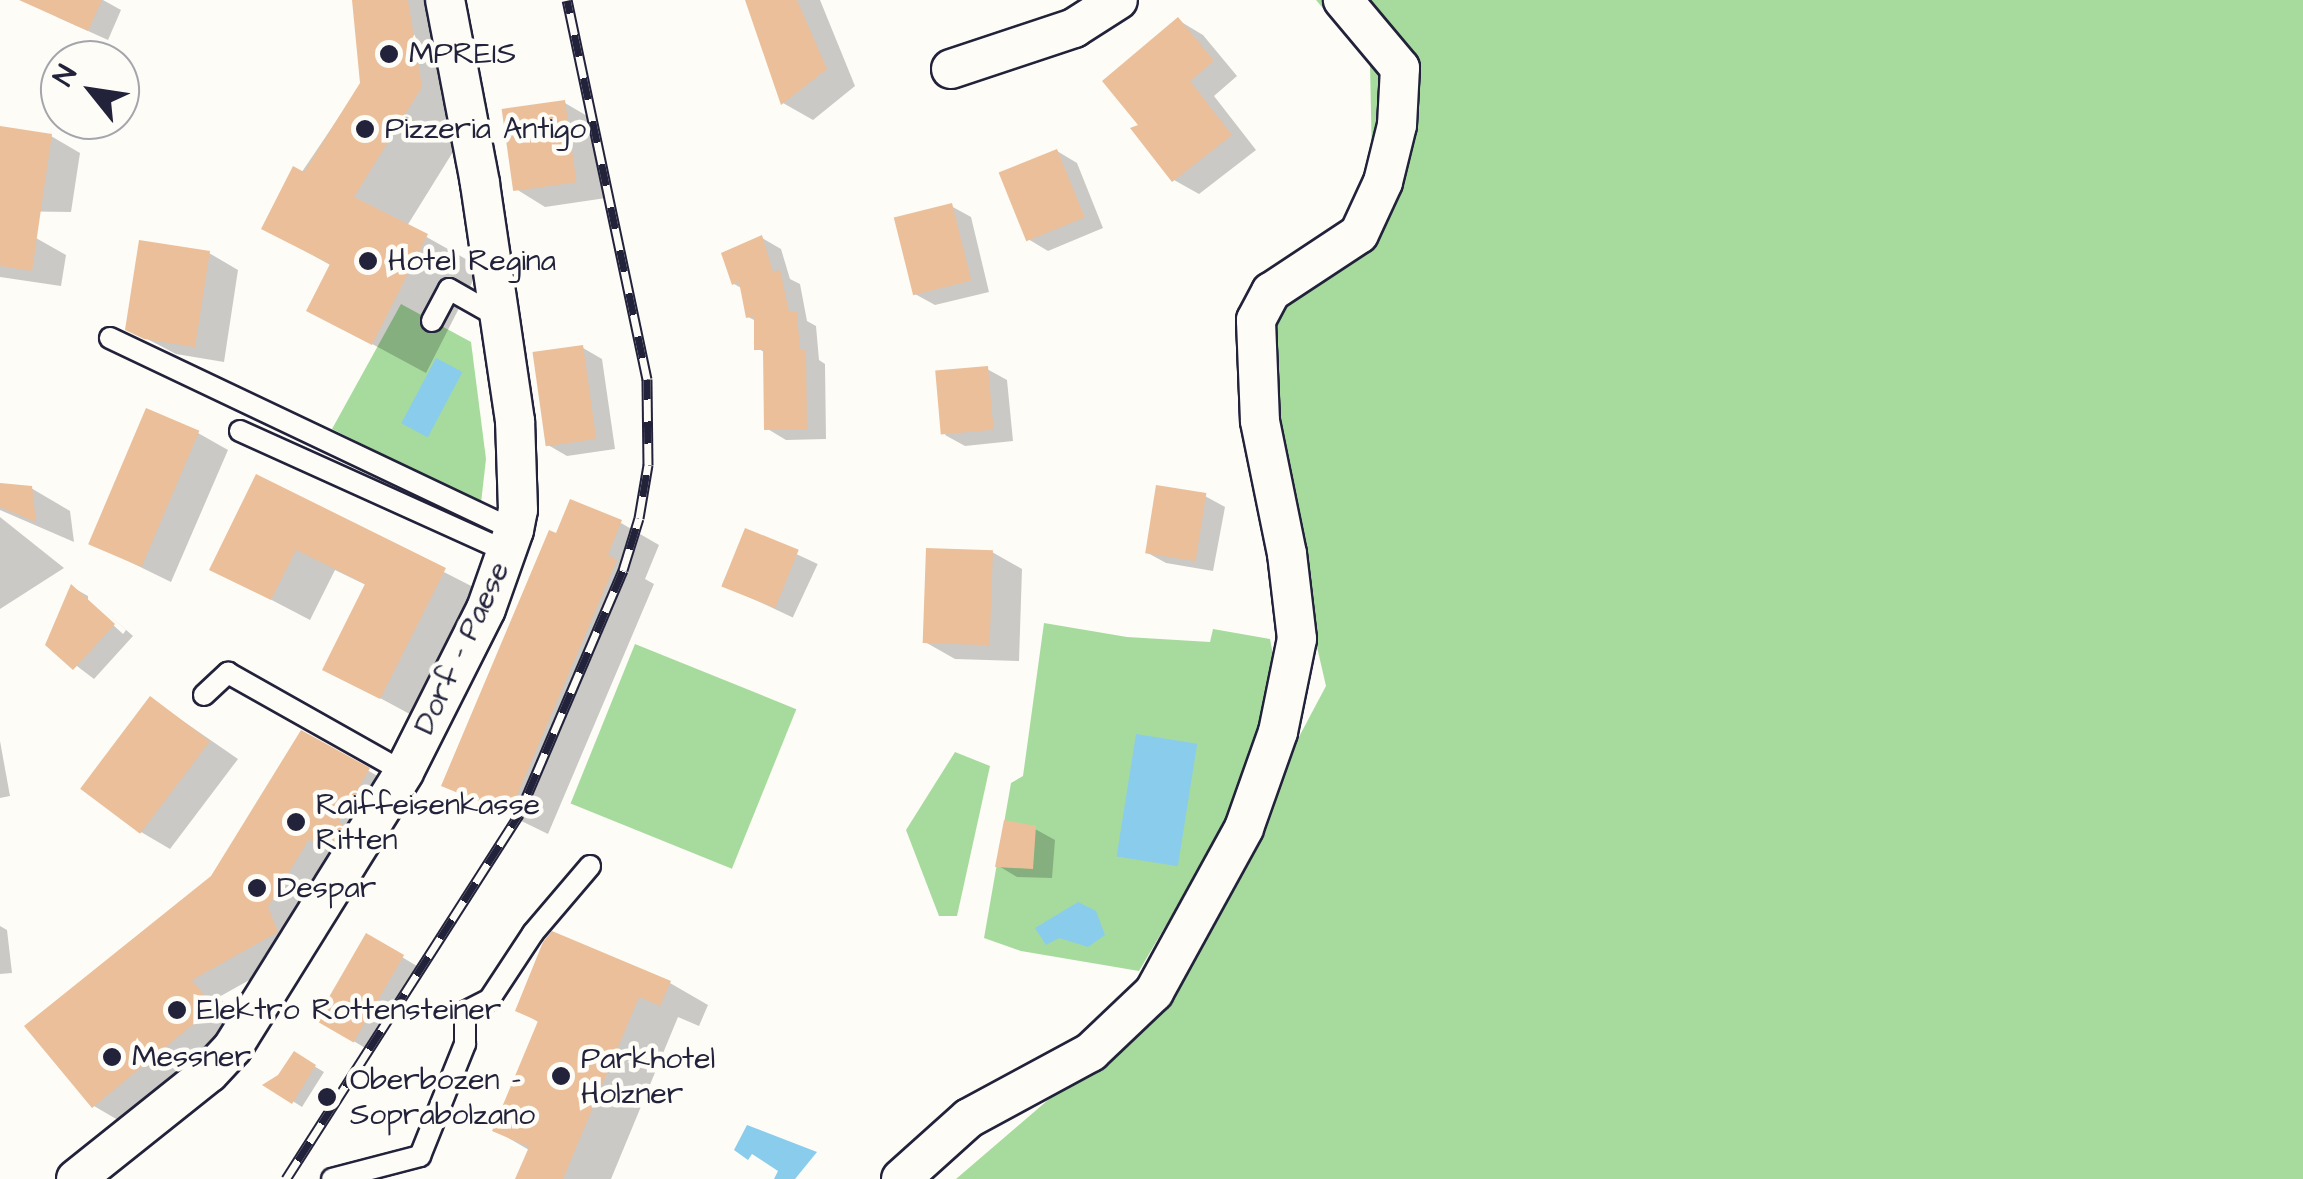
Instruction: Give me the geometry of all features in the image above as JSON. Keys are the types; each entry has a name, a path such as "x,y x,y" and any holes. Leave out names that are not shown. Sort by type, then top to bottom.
{"street":[{"name":"Dorf - Paese","path":"76,1179 234,1048 404,772 486,609 510,540 518,510 515,421 445,0"},
{"path":"951,70 1074,28 1118,0"},
{"path":"901,1179 969,1118 1092,1052 1154,992 1244,828 1278,732 1297,639 1287,554 1260,422 1256,320 1271,292 1359,234 1383,182 1397,126 1400,68 1344,0"}],"lane":[{"path":"432,321 449,289 500,318"},
{"path":"110,338 510,540"},
{"path":"240,430 510,540"},
{"path":"204,696 228,674 404,772"},
{"path":"332,1179 420,1156 465,1044 465,1012 490,1000 533,933 590,866"}],"green space":[{"path":"1316,0 2303,0 2303,1179 956,1179 1155,1008 1326,686 1243,326 1349,228 1372,161 1370,64"},
{"path":"401,304 471,342 486,459 481,503 332,429"},
{"path":"1044,623 1127,637 1210,642 1213,629 1270,639 1277,676 1233,811 1139,971 1021,951 984,938 1011,783 1023,776"},
{"path":"635,644 796,709 732,869 571,803"},
{"path":"955,752 990,766 957,916 939,916 906,830"}],"water":[{"path":"436,358 462,372 428,437 401,423"},
{"path":"1136,734 1197,744 1178,866 1117,856"},
{"path":"1078,902 1096,911 1105,935 1088,947 1059,938 1046,945 1035,928"},
{"path":"747,1125 817,1152 795,1179 774,1179 778,1171 752,1154 748,1160 734,1150"}],"building":[{"path":"19,0 102,0 88,31"},
{"path":"352,0 408,0 422,87 354,197 428,234 372,345 306,311 330,264 261,229 293,166 304,172 360,83"},
{"path":"745,0 797,0 827,69 781,105"},
{"path":"1178,17 1214,61 1190,81 1232,135 1172,182 1130,128 1138,125 1102,81"},
{"path":"565,100 577,182 513,191 502,109"},
{"path":"0,126 40,132 40,140 51,140 32,271 0,266"},
{"path":"1057,149 1085,218 1026,241 999,173"},
{"path":"952,203 971,281 913,295 894,218"},
{"path":"762,235 773,272 780,270 789,311 797,312 800,350 806,350 807,429 764,430 763,350 754,350 754,316 746,318 739,282 732,285 721,253"},
{"path":"139,240 210,251 195,347 144,339 125,330"},
{"path":"583,345 596,439 546,446 532,352"},
{"path":"988,366 994,430 941,434 935,371"},
{"path":"146,408 199,431 142,567 88,544"},
{"path":"256,474 446,568 380,699 322,670 365,584 296,550 271,600 209,570"},
{"path":"0,483 32,486 36,522 0,507"},
{"path":"1156,485 1206,493 1196,561 1145,553"},
{"path":"570,499 622,520 608,555 617,560 509,814 441,786 549,530 556,533"},
{"path":"745,528 799,550 775,608 721,586"},
{"path":"926,548 993,550 990,645 923,643"},
{"path":"71,584 115,624 73,670 45,645"},
{"path":"150,696 210,741 140,834 80,789"},
{"path":"301,730 370,768 339,822 344,826 328,851 309,839 268,907 278,932 192,980 214,1007 92,1108 24,1026 211,876"},
{"path":"1004,820 1036,826 1033,869 995,867"},
{"name":"Parkhotel Holzner","path":"552,931 671,981 660,1006 639,997 563,1179 515,1179 529,1147 492,1131 538,1021 515,1011 543,942"},
{"path":"366,933 404,955 354,1042 316,1020"},
{"path":"294,1051 316,1065 292,1104 262,1085 278,1075"}],"railway":[{"path":"286,1179 519,814 623,570 639,518 648,465 647,379 567,0"}],"place":[{"name":"MPREIS","path":"389,54"},
{"name":"Pizzeria Antigo","path":"365,129"},
{"name":"Hotel Regina","path":"368,261"},
{"name":"Raiffeisenkasse Ritten","path":"296,822"},
{"name":"Despar","path":"257,888"},
{"name":"Elektro Rottensteiner","path":"177,1010"},
{"name":"Messner","path":"112,1057"},
{"name":"Parkhotel Holzner","path":"561,1076"},
{"name":"Oberbozen - Soprabolzano","path":"327,1097"}]}
